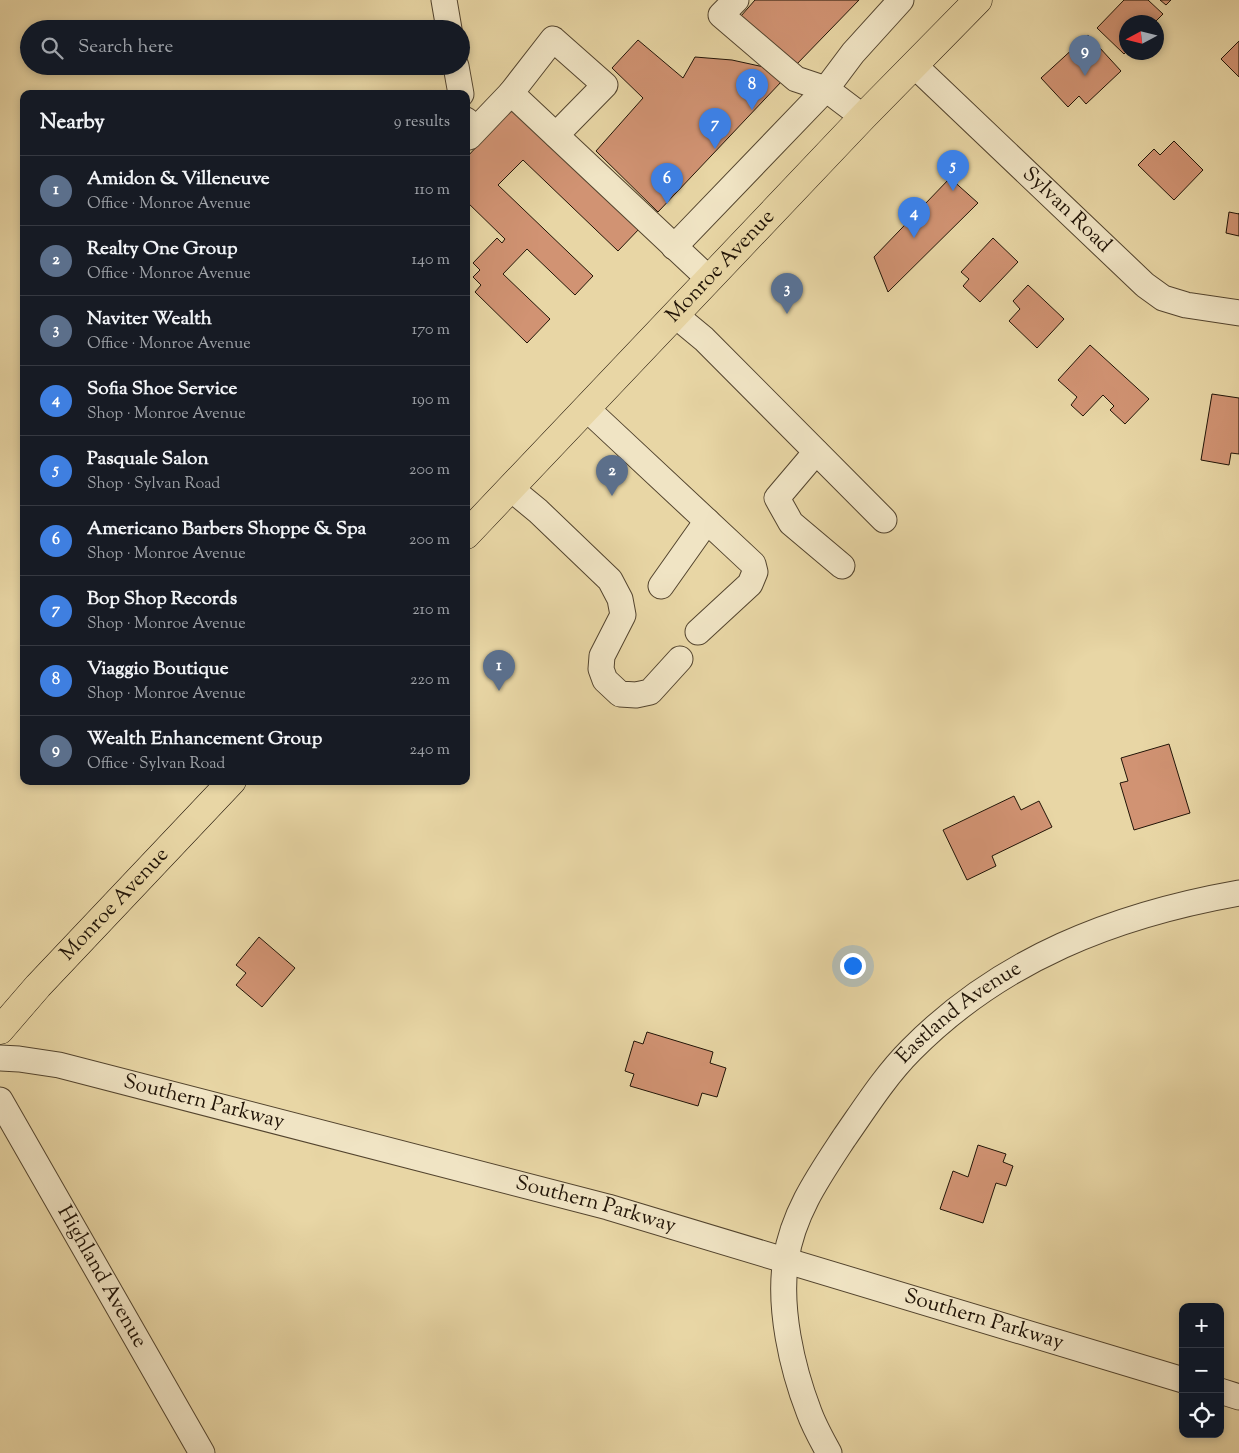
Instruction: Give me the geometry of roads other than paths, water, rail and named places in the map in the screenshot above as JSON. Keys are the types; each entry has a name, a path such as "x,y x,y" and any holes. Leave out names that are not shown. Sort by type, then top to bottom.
{"main road":[{"name":"Monroe Avenue","path":"470,531 863,117 978,0"},
{"name":"Monroe Avenue","path":"0,1030 41,983 228,785"}],"street":[{"path":"444,0 447,20"},
{"path":"736,0 720,15 796,79 826,89 863,117"},
{"path":"674,247 826,89 853,53 901,0"},
{"path":"470,136 511,93 553,39 605,85 556,135"},
{"name":"Sylvan Road","path":"915,66 1145,285 1164,298 1186,305 1239,313"},
{"path":"458,75 460,90"},
{"path":"511,93 709,279"},
{"path":"675,315 704,339 884,520"},
{"path":"586,408 753,564 755,572 750,584 698,632"},
{"path":"816,452 777,498 791,523 842,566"},
{"path":"510,488 538,511 610,580 620,599 623,616 602,656 601,669 604,680 620,694 636,695 650,692 680,659"},
{"path":"661,586 707,521"},
{"name":"Eastland Avenue","path":"829,1453 809,1413 795,1367 786,1322 785,1260 798,1215 815,1181 876,1091 910,1050 942,1021 983,989 1023,964 1084,935 1128,919 1194,901 1239,892"},
{"name":"Southern Parkway","path":"0,1058 59,1065 608,1207 1179,1379"},
{"name":"Highland Avenue","path":"0,1100 202,1453"},
{"path":"1224,1392 1239,1397"}],"place":[{"name":"Wealth Enhancement Group","path":"1085,76"},
{"name":"Viaggio Boutique","path":"752,110"},
{"name":"Bop Shop Records","path":"715,149"},
{"name":"Pasquale Salon","path":"953,191"},
{"name":"Americano Barbers Shoppe & Spa","path":"667,204"},
{"name":"Sofia Shoe Service","path":"914,238"},
{"name":"Naviter Wealth","path":"787,314"},
{"name":"Realty One Group","path":"612,496"},
{"name":"Amidon & Villeneuve","path":"499,691"}]}
